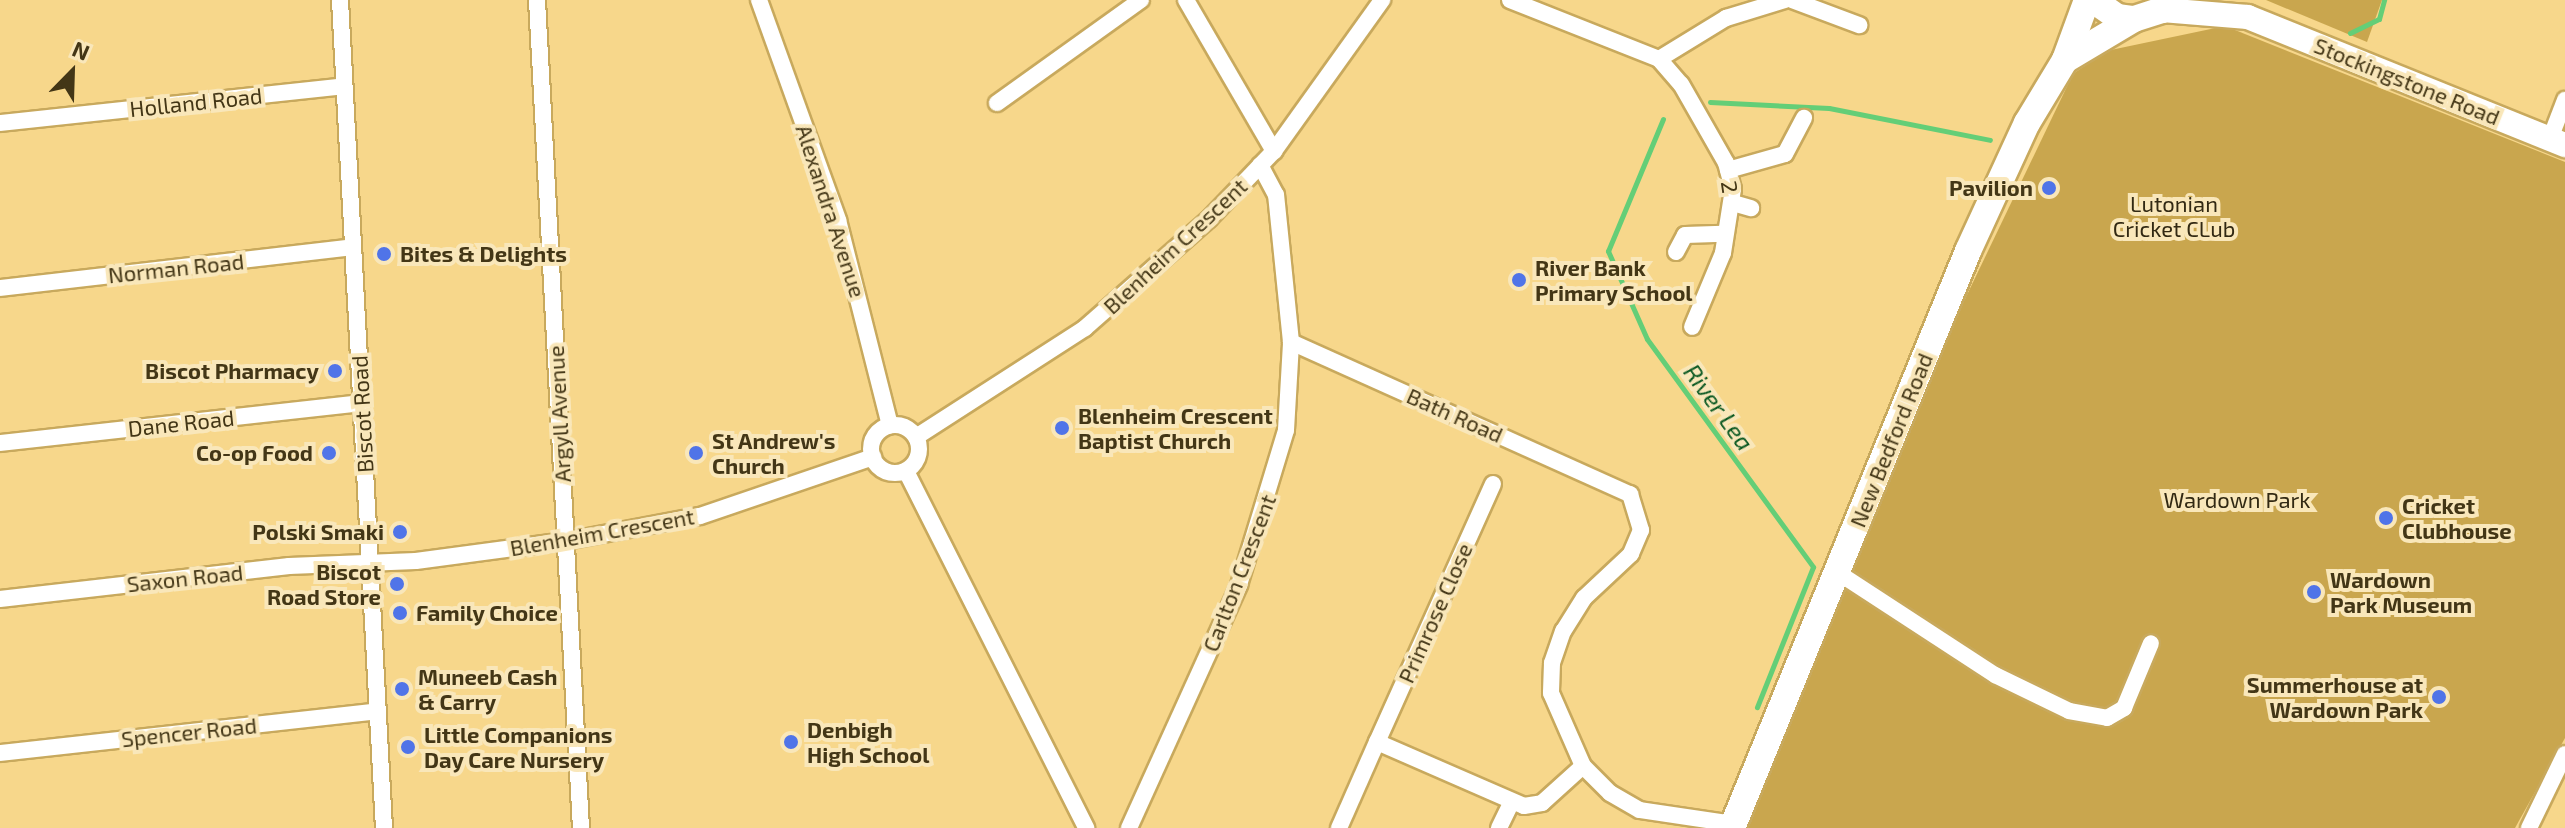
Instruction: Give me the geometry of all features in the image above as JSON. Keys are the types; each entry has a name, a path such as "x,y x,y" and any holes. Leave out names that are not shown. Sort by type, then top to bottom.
{"highway":[{"path":"2090,0 2117,17 2134,19"},
{"name":"New Bedford Road","path":"1733,826 1968,251 2027,123 2065,60 2090,0"},
{"name":"New Bedford Road","path":"2065,60 2134,19 2167,5"}],"main road":[{"name":"Stockingstone Road","path":"2231,0 2248,17"},
{"name":"Stockingstone Road","path":"2167,5 2248,17 2557,142"}],"street":[{"name":"Biscot Road","path":"340,0 384,828"},
{"name":"Argyll Avenue","path":"537,0 581,828"},
{"name":"Alexandra Avenue","path":"759,0 838,220 890,426"},
{"path":"997,103 1141,0"},
{"path":"1186,0 1274,151"},
{"name":"Blenheim Crescent","path":"916,437 1085,328 1188,239 1274,151 1382,0"},
{"path":"1510,0 1659,59 1726,18 1785,0"},
{"path":"1792,0 1859,25"},
{"name":"2","path":"1659,59 1681,84 1728,170 1733,203 1723,234 1723,253 1692,327"},
{"name":"Holland Road","path":"0,123 344,86"},
{"path":"2557,142 2565,100"},
{"path":"1728,170 1785,154 1804,118"},
{"name":"Carlton Crescent","path":"1129,828 1253,548 1286,430 1291,342 1276,195 1260,165"},
{"path":"1733,203 1751,208"},
{"path":"1676,252 1685,235 1723,234"},
{"name":"Norman Road","path":"0,288 352,247"},
{"name":"Bath Road","path":"1291,342 1619,487 1638,509 1641,530 1631,554 1584,598 1563,631 1552,663 1551,693 1583,766"},
{"name":"Dane Road","path":"0,443 361,403"},
{"path":"890,426 905,427 916,437 917,460 906,471 883,469 873,457 873,441 890,426"},
{"name":"Blenheim Crescent","path":"371,559 416,561 566,541 700,516 873,457"},
{"path":"906,471 1086,828"},
{"name":"Primrose Close","path":"1339,828 1493,484"},
{"name":"Saxon Road","path":"0,599 371,559"},
{"path":"1837,572 1995,675 2069,711 2107,718 2124,708 2151,643"},
{"name":"Spencer Road","path":"0,753 378,711"},
{"path":"1377,742 1511,803 1542,803 1583,766 1610,793 1640,810 1733,826"},
{"path":"2529,828 2565,754"},
{"path":"1499,828 1511,803"}],"green space":[{"path":"2266,0 2382,0 2367,42"},
{"name":"Wardown Park","path":"2225,26 2565,162 2565,738 2515,828 1747,828 1964,301 2073,74 2106,51"}],"waterway":[{"name":"River Lea","path":"2350,33 2379,19 2384,0"},
{"name":"River Lea","path":"1710,102 1829,108 1990,140"},
{"name":"River Lea","path":"1663,119 1608,251 1647,339 1813,567 1757,707"}],"place":[{"name":"Pavilion","path":"2049,188"},
{"name":"Bites & Delights","path":"384,254"},
{"name":"River Bank Primary School","path":"1519,280"},
{"name":"Biscot Pharmacy","path":"335,371"},
{"name":"Blenheim Crescent Baptist Church","path":"1062,428"},
{"name":"Co-op Food","path":"329,453"},
{"name":"St Andrew's Church","path":"696,453"},
{"name":"Cricket Clubhouse","path":"2386,518"},
{"name":"Polski Smaki","path":"400,532"},
{"name":"Biscot Road Store","path":"397,584"},
{"name":"Wardown Park Museum","path":"2314,592"},
{"name":"Family Choice","path":"400,613"},
{"name":"Muneeb Cash & Carry","path":"402,689"},
{"name":"Summerhouse at Wardown Park","path":"2439,697"},
{"name":"Denbigh High School","path":"791,742"},
{"name":"Little Companions Day Care Nursery","path":"408,747"}],"park label":[{"name":"Lutonian Cricket CLub","path":"2174,216"}]}
